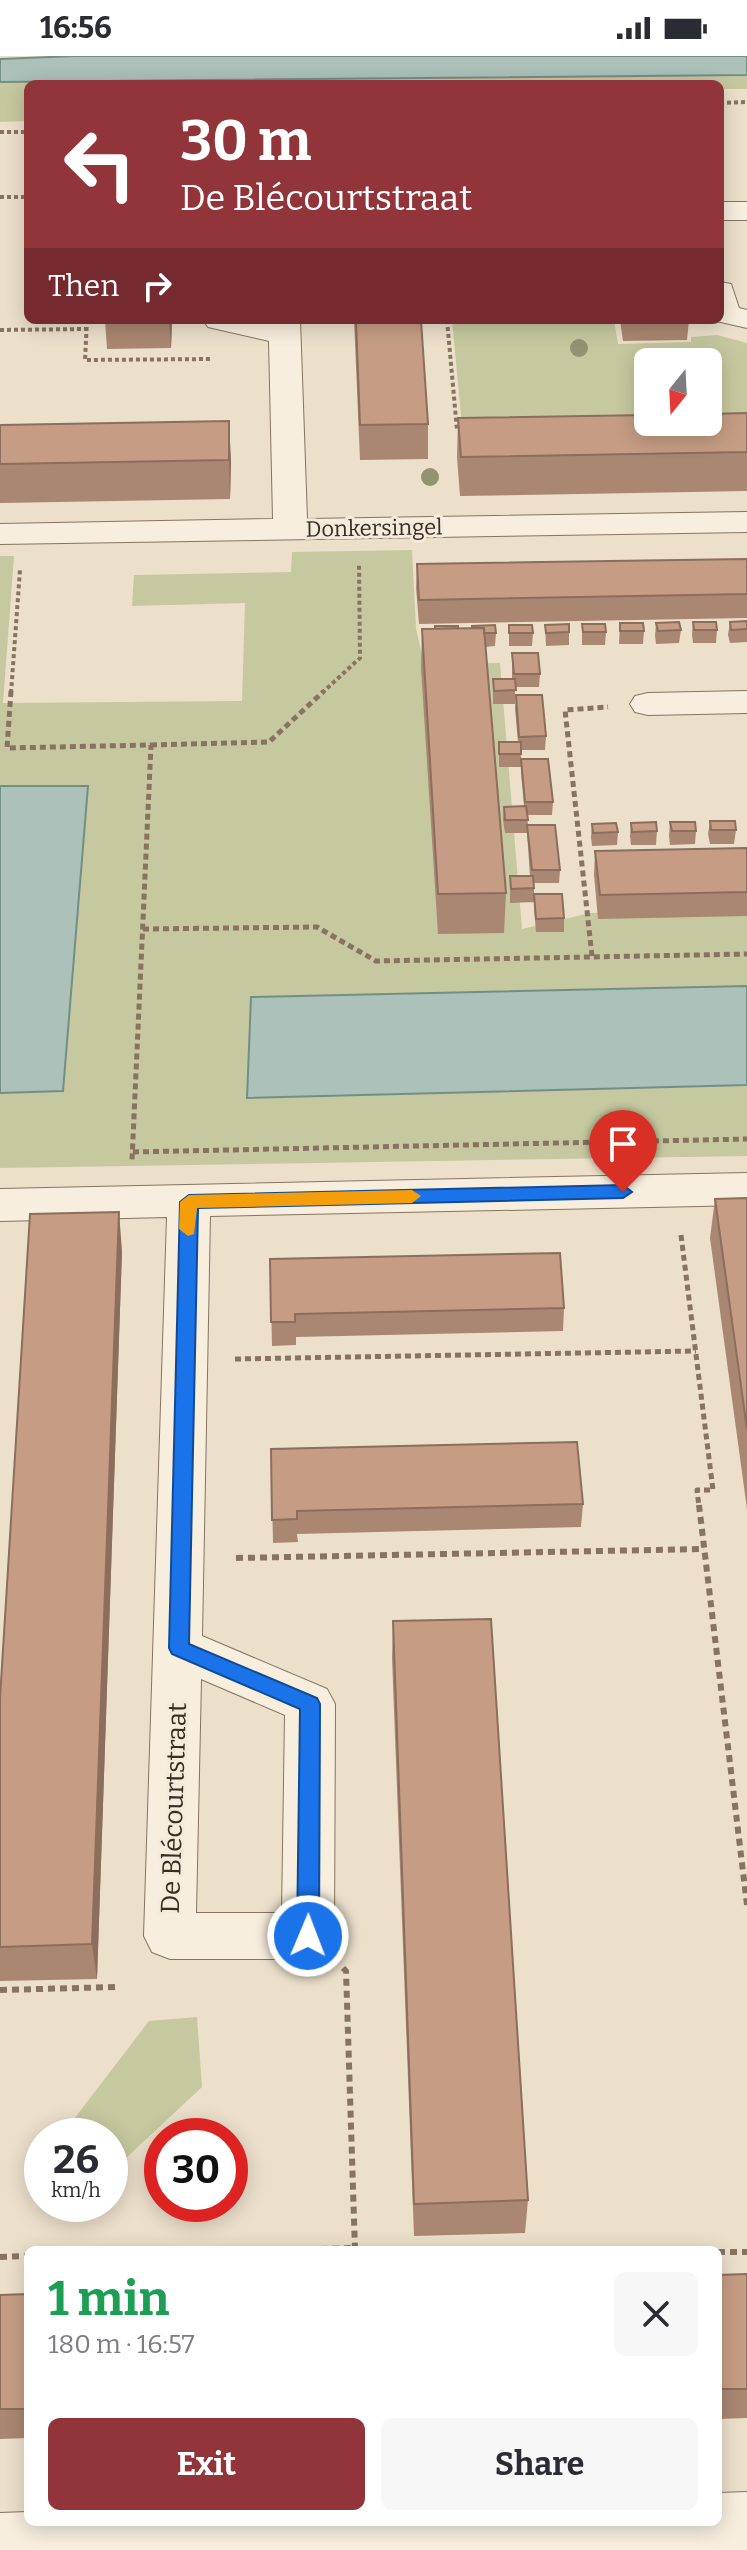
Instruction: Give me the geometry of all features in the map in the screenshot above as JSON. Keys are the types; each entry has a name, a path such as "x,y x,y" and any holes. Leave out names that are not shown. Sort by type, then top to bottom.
{"street":[{"path":"724,211 747,211"},
{"path":"724,314 747,319"},
{"path":"234,324 285,338 290,529"},
{"name":"Donkersingel","path":"11,533 747,522"},
{"path":"648,704 747,702"},
{"path":"0,1205 747,1189"},
{"name":"De Blécourtstraat","path":"189,1202 170,1936 308,1936"},
{"path":"179,1648 310,1704 308,1936"},
{"path":"722,2523 747,2522"},
{"path":"0,2543 605,2526"}],"path":[{"path":"724,103 747,102"},
{"path":"0,132 24,132"},
{"path":"0,197 24,197"},
{"path":"87,324 85,360 285,338"},
{"path":"447,324 457,430 472,430"},
{"path":"0,331 86,329"},
{"path":"11,533 7,748 269,742 360,658 359,528"},
{"path":"592,956 565,710 648,704"},
{"path":"130,1201 151,745"},
{"path":"143,929 317,927 376,961 747,954"},
{"path":"133,1152 747,1139"},
{"path":"681,1234 713,1490 697,1490 747,1905"},
{"path":"235,1359 696,1351"},
{"path":"236,1558 704,1549"},
{"path":"308,1936 346,1971 355,2246"},
{"path":"0,1990 116,1987"},
{"path":"722,2252 747,2252"},
{"path":"0,2257 24,2256"}],"green space":[{"path":"747,75 747,89 724,89 724,80 213,80"},
{"path":"0,82 24,82 24,121 0,122"},
{"path":"452,324 615,324 618,344 691,342 691,337 717,335 747,343 747,413 722,414 722,348 634,348 634,416 462,426"},
{"path":"412,550 416,628 424,664 500,663 522,929 590,913 747,911 747,986 252,997 247,1098 747,1085 747,1156 0,1168 0,1093 62,1091 88,786 0,786 0,556 14,556 3,703 242,701 245,603 132,606 134,575 291,572 292,552"},
{"path":"197,2017 202,2087 169,2118 144,2118 144,2141 128,2156 128,2118 75,2118 149,2021"}],"water":[{"path":"75,56 747,56 747,75 0,82 0,59"},
{"path":"0,786 88,786 63,1091 0,1093"},
{"path":"747,986 747,1085 247,1098 251,997"}],"building":[{"path":"356,324 421,324 428,424 360,425"},
{"path":"747,413 747,452 461,457 458,418 634,415 634,436 722,436 722,414"},
{"path":"229,421 229,460 0,464 0,425"},
{"path":"747,559 747,594 419,600 417,564"},
{"path":"747,621 747,629 731,630 730,622"},
{"path":"679,622 681,630 658,631 656,623"},
{"path":"693,622 716,622 717,630 694,630"},
{"path":"620,623 643,623 644,631 620,631"},
{"path":"569,624 569,632 546,633 545,625"},
{"path":"582,624 605,624 606,632 583,632"},
{"path":"495,625 496,633 484,633 484,628 472,628 472,626"},
{"path":"509,625 532,625 533,633 509,633"},
{"path":"435,626 458,626 458,628 435,629"},
{"path":"484,628 506,893 438,894 422,629"},
{"path":"512,653 538,653 540,674 514,674"},
{"path":"493,679 515,679 516,690 494,691"},
{"path":"516,695 542,695 546,736 519,737"},
{"path":"499,742 521,742 521,754 499,754"},
{"path":"521,759 548,759 553,802 525,802"},
{"path":"526,806 528,820 505,820 504,807"},
{"path":"710,821 735,821 736,830 711,830"},
{"path":"656,822 657,831 632,832 631,823"},
{"path":"670,822 695,822 696,831 672,831"},
{"path":"616,823 618,832 593,833 592,824"},
{"path":"527,825 555,825 560,870 532,870"},
{"path":"747,848 747,892 600,895 595,851"},
{"path":"510,876 533,876 534,888 511,889"},
{"path":"534,894 562,894 564,918 536,919"},
{"path":"747,1198 747,1429 715,1199"},
{"path":"119,1212 92,1944 0,1947 0,1698 30,1214"},
{"path":"560,1253 564,1308 295,1314 295,1322 271,1322 270,1259"},
{"path":"577,1442 583,1504 297,1511 297,1519 272,1520 271,1449"},
{"path":"491,1619 528,2200 414,2204 393,1621"},
{"path":"747,2274 747,2389 722,2389 722,2275"},
{"path":"24,2294 24,2409 0,2409 0,2295"}],"slow traffic":[{"path":"188,1229 189,1202 412,1196"}],"route":[{"path":"308,1936 310,1704 179,1648 189,1202 623,1192"}]}
